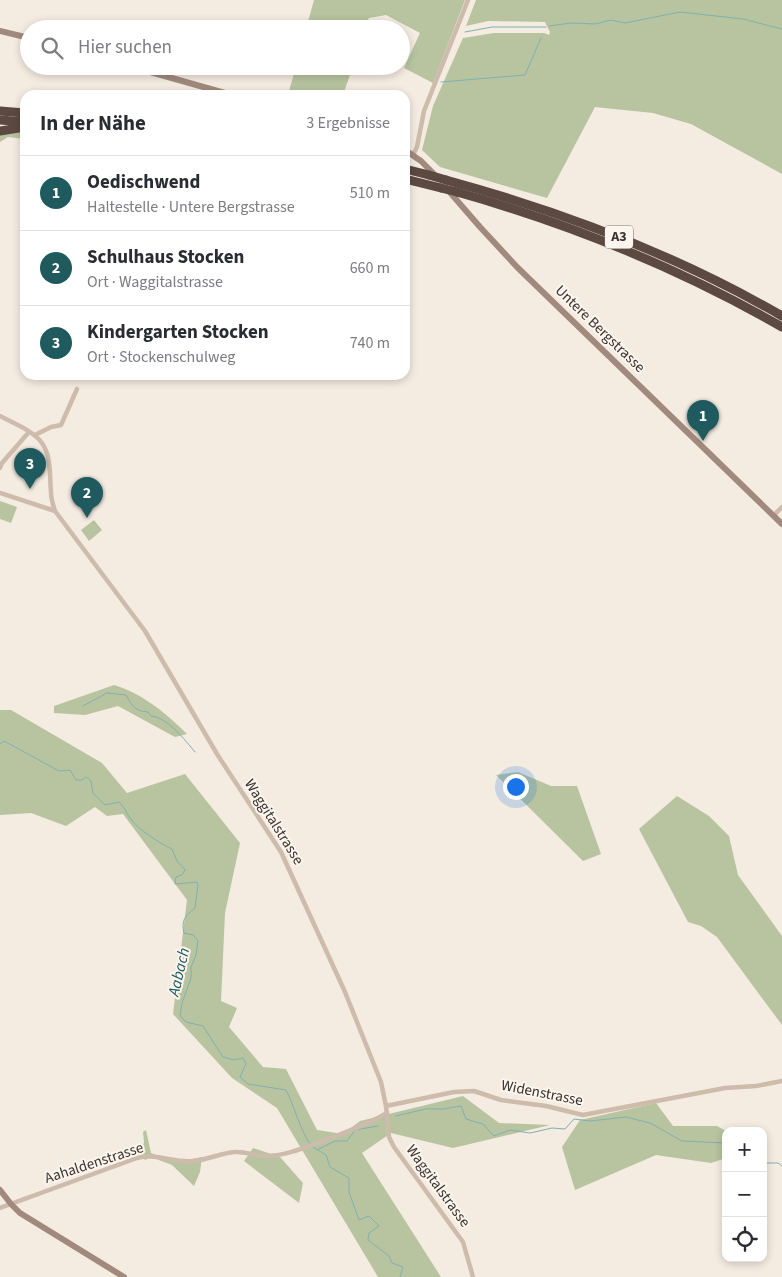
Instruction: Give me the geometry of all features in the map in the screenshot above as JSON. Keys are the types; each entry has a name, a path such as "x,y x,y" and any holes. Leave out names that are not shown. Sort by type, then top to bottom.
{"highway":[{"path":"0,111 20,113"},
{"path":"0,120 20,122"},
{"path":"0,131 20,128"},
{"name":"A3","path":"410,171 537,207 637,244 713,279 782,316"},
{"name":"A3","path":"410,180 457,192 550,221 623,248 717,291 782,326"}],"main road":[{"path":"0,31 20,36"},
{"path":"162,75 214,90"},
{"name":"Untere Bergstrasse","path":"410,153 430,170 480,227 518,266 782,524"},
{"path":"0,1190 11,1204 32,1222 120,1276"}],"street":[{"path":"413,155 417,147 424,111 468,0"},
{"path":"34,435 51,427 61,425 77,389"},
{"name":"Waggitalstrasse","path":"0,416 34,435 41,442 51,468 50,490 54,511 145,632 217,754 281,852 345,992 381,1082 389,1137 394,1147 463,1242 473,1277"},
{"path":"0,468 2,463 29,432"},
{"path":"0,493 54,511"},
{"path":"773,516 782,507"},
{"name":"Widenstrasse","path":"386,1106 454,1092 474,1091 501,1100 546,1106 583,1115 725,1088 756,1086 782,1081"},
{"name":"Aahaldenstrasse","path":"0,1208 137,1158 149,1156 192,1161 238,1151 263,1156 309,1147 374,1121 387,1113"}],"green space":[{"path":"314,0 465,0 433,83 410,71 410,55 420,33 410,28 410,20 395,20 386,15 369,18 368,20 308,20"},
{"path":"476,0 782,0 782,174 691,124 653,113 595,107 547,198 440,167 422,150 433,106 463,38 494,33 544,33 549,35 550,32 545,22 488,21 466,26"},
{"path":"294,75 350,75 345,90 289,90"},
{"path":"20,132 20,138 8,137 0,142 0,134"},
{"path":"0,501 17,507 11,523 0,519"},
{"path":"94,520 102,530 89,541 81,530"},
{"path":"114,685 154,705 187,734 175,737 118,706 85,715 54,713 54,706"},
{"path":"0,710 11,710 102,763 127,793 185,774 240,843 225,913 221,1001 237,1008 229,1027 263,1067 286,1069 317,1130 343,1134 360,1121 463,1096 499,1123 550,1125 453,1148 391,1133 362,1153 441,1277 378,1277 277,1108 232,1078 173,1014 187,900 123,814 107,816 95,807 66,826 31,813 0,815"},
{"path":"518,772 551,786 577,786 601,854 583,861 496,775"},
{"path":"677,796 709,816 729,836 738,875 782,936 782,1025 717,937 701,926 688,922 639,829"},
{"path":"656,1103 673,1126 717,1126 722,1129 722,1159 711,1163 656,1155 575,1190 562,1147 580,1120"},
{"path":"146,1130 151,1153 176,1160 202,1157 200,1172 194,1186 172,1165 151,1157 145,1160 141,1155 144,1142 143,1132"},
{"path":"253,1148 280,1157 303,1183 299,1203 244,1161"}],"waterway":[{"path":"549,26 571,23 595,24 611,20 625,23 680,12 743,19 782,29"},
{"path":"465,32 492,27 546,27"},
{"path":"441,82 525,75 541,38"},
{"path":"83,706 107,693 126,695 137,709 148,712 151,716 163,720 195,752"},
{"name":"Aabach","path":"0,744 4,741 59,771 70,770 76,780 82,780 86,777 91,781 93,793 105,805 119,802 138,827 172,849 177,861 185,870 182,875 176,877 175,884 197,882 198,885 195,908 186,916 183,925 184,933 193,935 198,940 196,955 191,967 191,978 182,1003 180,1016 186,1022 203,1026 223,1057 234,1060 243,1058 246,1064 240,1077 248,1084 286,1090 310,1144"},
{"path":"396,1116 425,1109 461,1106 466,1119 483,1124 494,1136 510,1130 530,1133 552,1128 565,1129 574,1119 590,1121 626,1117 650,1123 682,1141 722,1143"},
{"path":"317,1150 335,1141 347,1141 355,1130 378,1126"},
{"name":"Aabach","path":"313,1147 326,1155 330,1167 349,1178 349,1192 359,1220 369,1216 379,1226 369,1233 368,1240 389,1256 392,1263 403,1267 400,1277"},
{"path":"767,1163 778,1163 782,1166"}],"place":[{"name":"Oedischwend","path":"703,441"},
{"name":"Kindergarten Stocken","path":"30,489"},
{"name":"Schulhaus Stocken","path":"87,518"}]}
